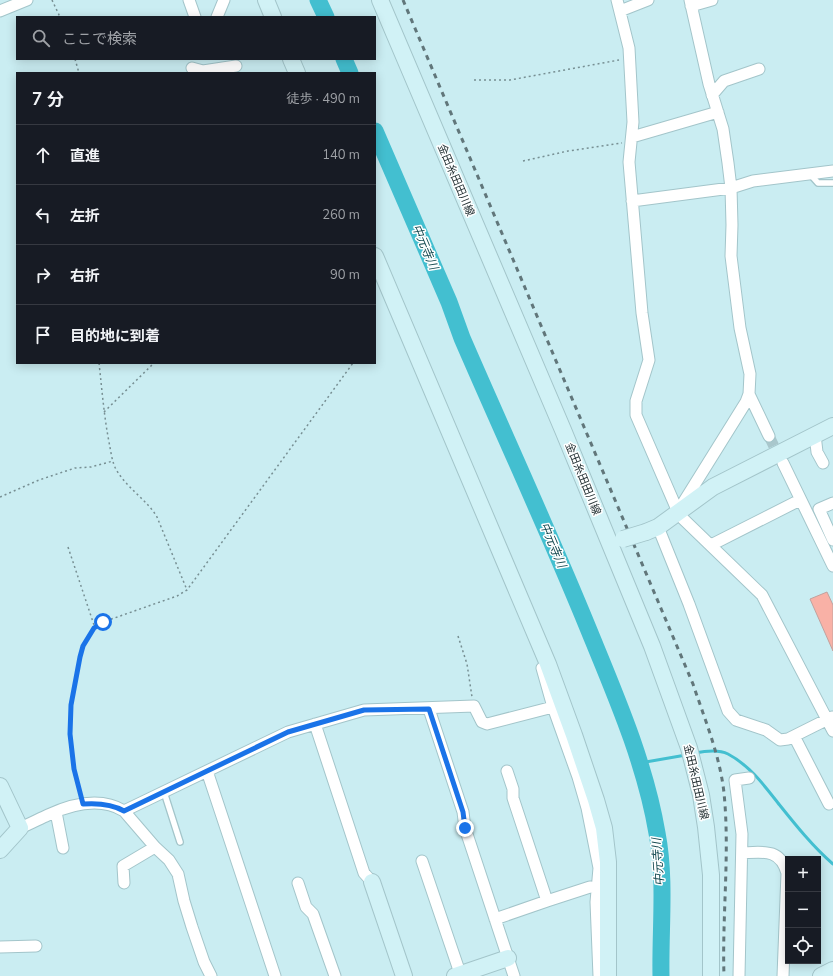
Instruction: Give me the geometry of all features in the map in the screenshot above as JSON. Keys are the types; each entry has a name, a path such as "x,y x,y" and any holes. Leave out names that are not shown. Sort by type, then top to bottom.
{"street":[{"path":"0,11 27,0"},
{"path":"189,0 195,16"},
{"path":"217,16 224,0"},
{"path":"266,0 273,16"},
{"name":"金田糸田田川線","path":"380,0 563,430 616,541 652,646 690,748 701,795 711,875 711,976"},
{"path":"648,0 618,5 629,48 633,122 630,162 632,201 642,313 649,360 636,401 636,415 678,512 677,513 762,595 830,719 833,731"},
{"path":"678,512 746,402 749,394 750,374 740,328 730,256 732,224 731,188 723,129 712,95 691,3 712,0"},
{"path":"291,60 297,72"},
{"path":"192,67 203,71 236,66"},
{"path":"712,95 724,82 758,69"},
{"path":"632,139 718,112"},
{"path":"632,201 731,188 753,181 833,171"},
{"path":"376,258 542,650 574,735 604,828 608,862 608,976"},
{"path":"749,394 769,436"},
{"path":"616,541 652,530 713,487 833,426"},
{"path":"815,435 817,452 823,463"},
{"path":"783,463 833,566"},
{"path":"711,545 800,500"},
{"path":"833,503 819,509 833,540"},
{"path":"652,530 690,604 728,711 736,720 766,730 780,740 788,739 830,719"},
{"path":"542,650 538,654 553,707 578,777 587,808 599,868 596,902 599,976"},
{"path":"124,811 288,732 364,710 429,709 474,706 482,722 487,724 553,707"},
{"path":"429,709 463,812 465,828 514,976"},
{"path":"315,724 364,873 372,882 404,976"},
{"path":"794,736 829,804"},
{"path":"207,771 275,976"},
{"path":"507,771 513,789 513,798 547,901"},
{"path":"739,976 742,834 735,780 749,778"},
{"path":"0,786 20,828"},
{"path":"0,850 20,828 56,812 83,804 101,804 124,811 155,847 169,860 178,874 192,927 204,962 211,976"},
{"path":"56,812 63,848"},
{"path":"124,883 123,866 155,847"},
{"path":"742,853 766,852 777,856 784,864 787,873 786,928"},
{"path":"422,861 459,975 508,958"},
{"path":"298,883 306,907 313,914 335,976"},
{"path":"495,918 590,887 597,888"},
{"path":"0,947 36,946"},
{"path":"783,976 785,947"},
{"path":"821,976 833,970"}],"lane":[{"path":"810,174 818,183 833,183"},
{"path":"164,792 180,842"}],"path":[{"path":"52,0 60,16"},
{"path":"474,80 510,80 629,58"},
{"path":"75,60 79,72"},
{"path":"523,161 632,139"},
{"path":"99,364 104,412 113,461 118,472 127,484 152,508 187,590"},
{"path":"104,412 153,364"},
{"path":"83,804 74,769 70,734 71,705 83,646 94,628 103,622 177,596 187,590 351,364"},
{"path":"0,497 39,480 74,468 91,467 113,461"},
{"path":"68,547 94,628"},
{"path":"458,636 467,664 474,706"}],"building":[{"path":"827,592 833,605 833,651 810,599"}],"waterway":[{"name":"中元寺川","path":"318,0 326,16"},
{"name":"中元寺川","path":"344,60 350,72"},
{"name":"中元寺川","path":"376,133 449,302 462,338 573,591 619,703 637,754 652,807 660,851 662,887 661,976"},
{"path":"695,753 720,751 728,754 743,764 762,782 811,843 833,864"},
{"path":"640,763 686,755"}],"tunnel":[{"path":"769,436 780,459"}],"railway":[{"path":"403,0 693,684 712,738 722,779 726,816 724,976"}],"route":[{"path":"103,622 94,628 83,646 71,705 70,734 74,769 83,804 101,804 124,811 288,732 364,710 429,709 463,812 465,828"}]}
